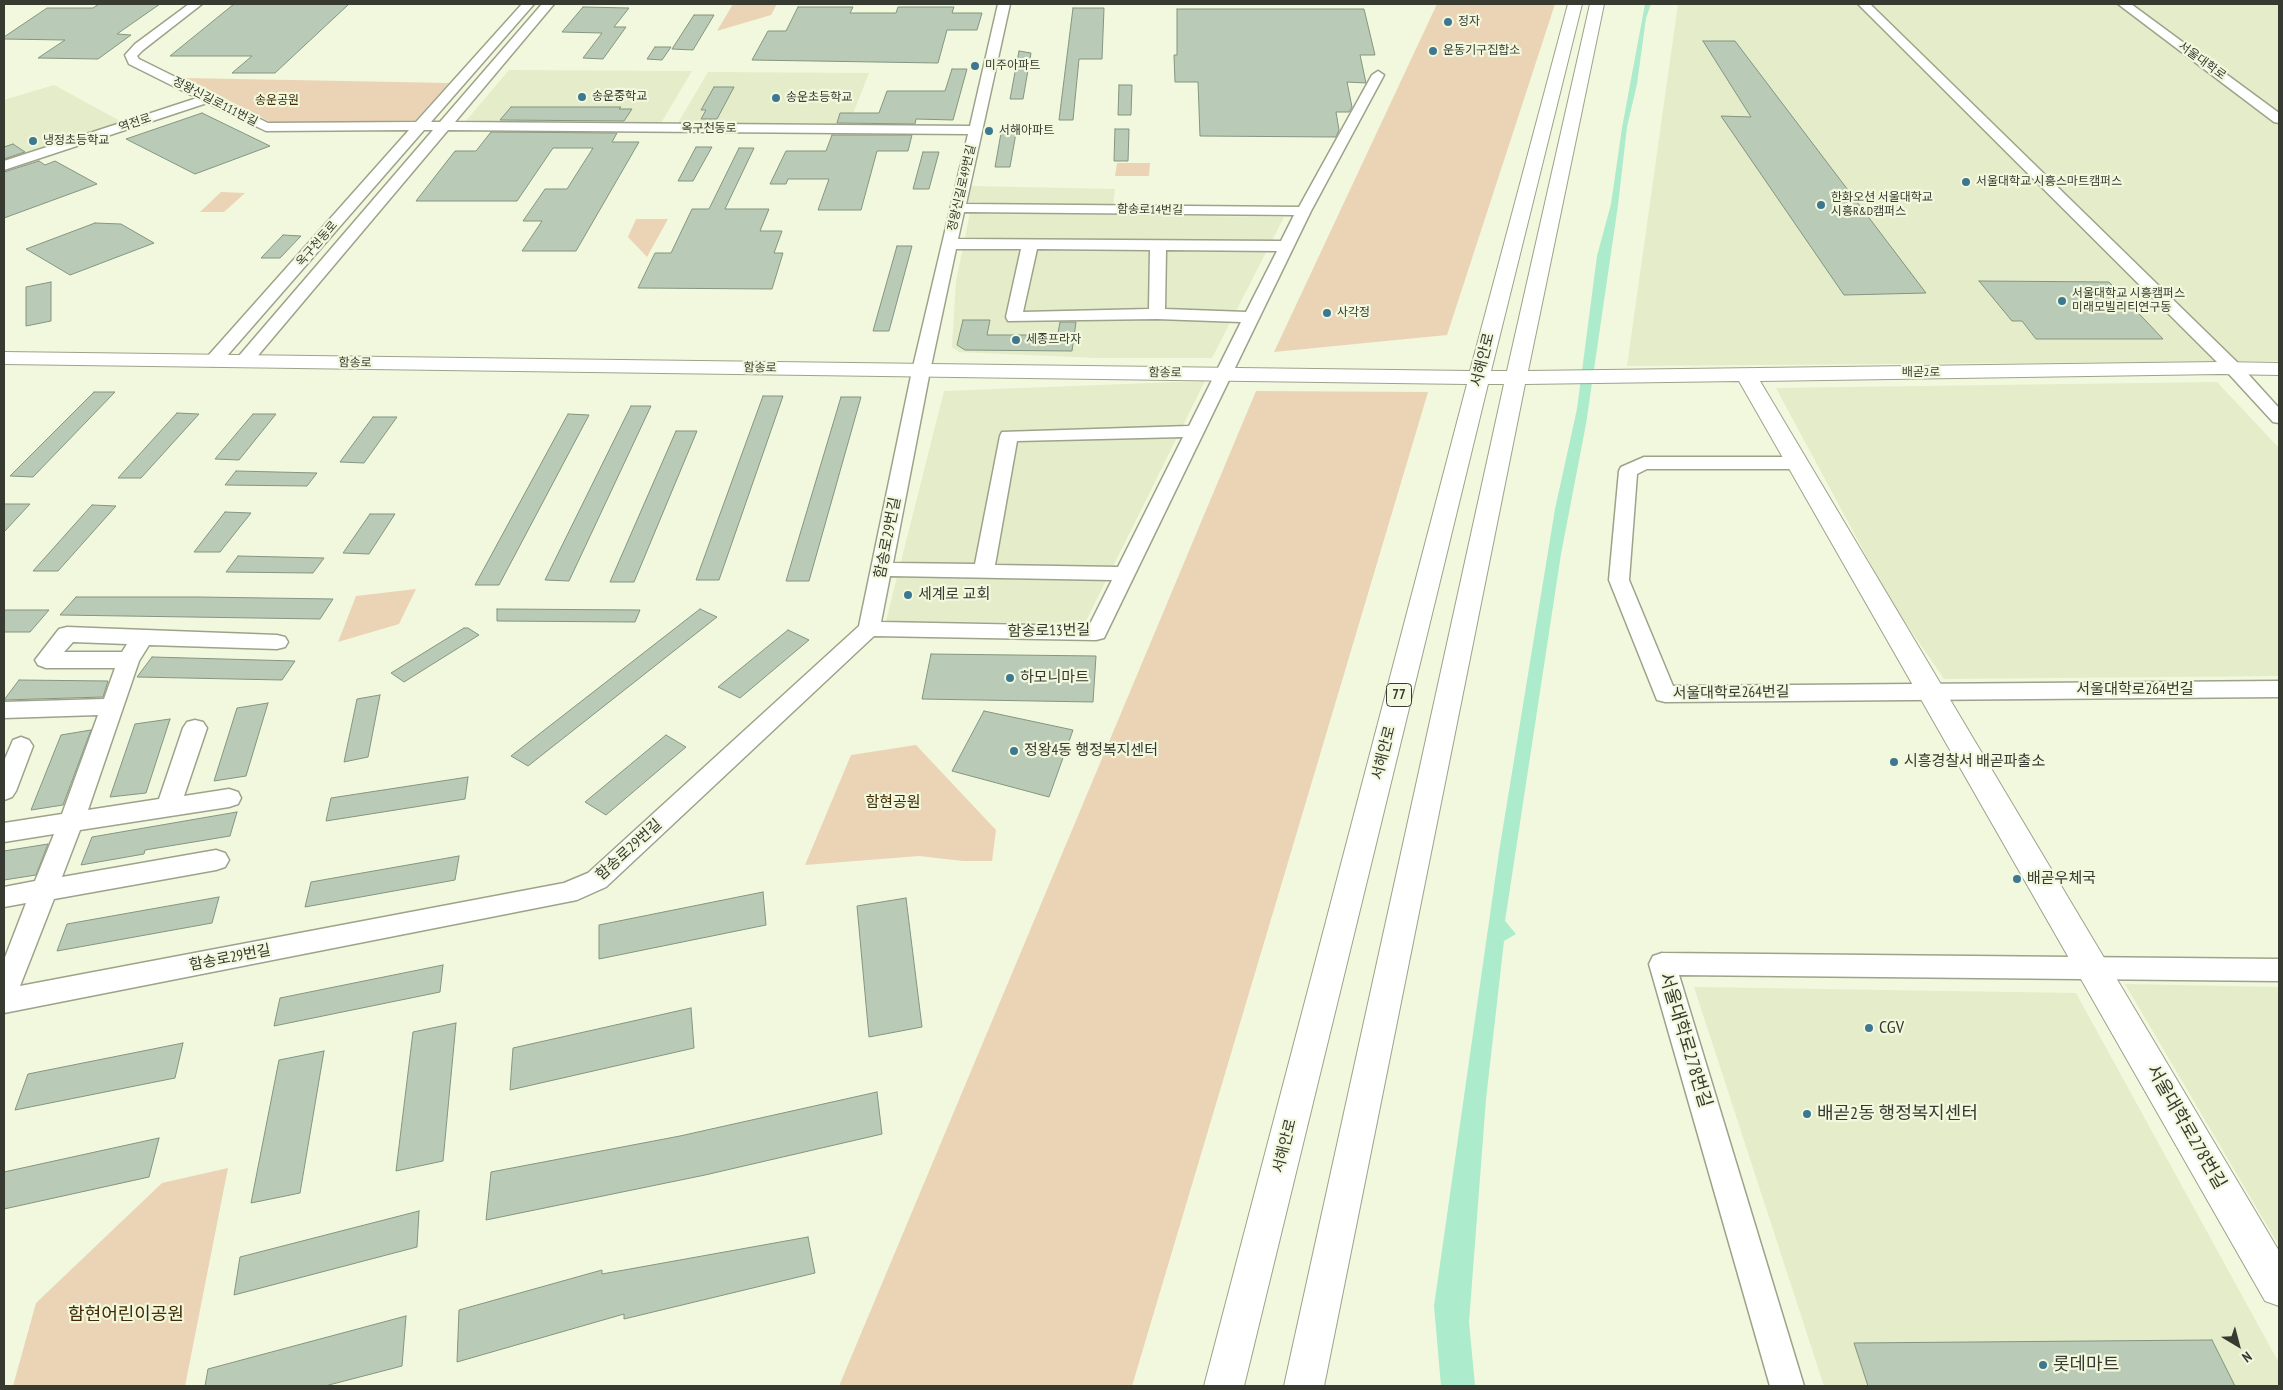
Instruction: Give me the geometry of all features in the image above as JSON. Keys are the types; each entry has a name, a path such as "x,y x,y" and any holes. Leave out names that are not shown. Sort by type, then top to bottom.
{"main road":[{"name":"서해안로","path":"1224,1386 1575,4"},
{"path":"1304,1386 1516,378 1597,4"},
{"name":"함송로","path":"4,358 1516,378"},
{"name":"배곧2로","path":"1516,378 1550,376 2226,368 2279,369"},
{"path":"1746,375 2093,967"},
{"name":"서울대학로278번길","path":"2093,967 2279,1288"}],"street":[{"name":"정왕신길로111번길","path":"196,4 131,55 133,61 266,127 420,127"},
{"name":"옥구천동로","path":"213,361 528,4"},
{"name":"옥구천동로","path":"244,361 548,4"},
{"name":"정왕신길로49번길","path":"921,371 1004,4"},
{"path":"1857,4 2279,418"},
{"path":"1864,4 2226,368"},
{"name":"서울대학로","path":"2124,4 2279,119"},
{"path":"1224,373 1304,211 1378,75"},
{"name":"역전로","path":"4,166 70,150 209,98"},
{"name":"옥구천동로","path":"420,127 976,130"},
{"name":"함송로14번길","path":"958,208 1304,211"},
{"path":"950,244 1287,246"},
{"path":"1030,244 1014,317 1157,314 1252,317"},
{"path":"1157,314 1158,245"},
{"name":"함송로29번길","path":"4,1001 576,890 597,880 870,629 921,371"},
{"name":"함송로13번길","path":"870,629 1096,632 1224,373"},
{"path":"984,571 1009,436 1195,431"},
{"name":"서울대학로264번길","path":"1798,463 1644,462 1628,471 1618,580 1664,694 2279,689"},
{"path":"882,569 1125,574"},
{"path":"128,660 46,660 68,634 277,642"},
{"path":"4,993 71,822 128,660 143,637"},
{"path":"4,710 113,707"},
{"path":"168,807 195,728"},
{"path":"4,791 21,746"},
{"path":"4,832 229,798"},
{"path":"4,897 216,860"},
{"name":"서울대학로278번길","path":"1787,1386 1662,964 2279,970"}],"shaded area":[{"path":"1645,4 1651,4 1646,18 1637,84 1627,127 1618,205 1586,424 1561,554 1505,921 1516,934 1504,941 1486,1099 1469,1322 1475,1386 1441,1386 1434,1306 1499,852 1555,509 1577,409 1597,256 1611,204 1622,128"},
{"name":"서울대학교 시흥스마트캠퍼스","path":"1678,4 2279,4 2279,361 1627,366"},
{"name":"송운중학교","path":"509,70 692,71 661,123 465,122"},
{"name":"송운초등학교","path":"708,72 869,73 849,124 678,123"},
{"name":"냉정초등학교","path":"54,85 122,122 4,161 4,100"},
{"path":"969,186 1115,189 1113,207 966,206"},
{"path":"970,213 1284,217 1212,358 1097,358 959,352 952,347 956,281"},
{"path":"1205,381 1085,623 886,621 944,391"},
{"path":"2217,382 2279,448 2279,676 1944,679 1890,600 1776,388"},
{"path":"2125,984 2279,987 2279,1246"},
{"path":"1694,987 2076,993 2279,1363 2279,1386 1824,1386"}],"green space":[{"path":"733,4 777,4 771,15 717,31"},
{"path":"1437,4 1555,4 1447,335 1274,352"},
{"name":"송운공원","path":"186,78 449,83 413,123 270,122"},
{"path":"1117,163 1150,163 1149,176 1115,176"},
{"path":"221,192 245,193 224,212 200,212"},
{"path":"636,219 668,219 647,257 628,237"},
{"path":"1256,391 1428,392 1132,1386 839,1386"},
{"path":"416,589 399,624 338,642 356,596"},
{"name":"함현공원","path":"916,745 996,830 992,861 963,861 919,856 805,865 851,755"},
{"name":"함현어린이공원","path":"228,1168 185,1386 13,1386 36,1303 162,1183"}],"building":[{"path":"99,4 160,4 117,34 131,35 98,59 38,58 65,40 4,39 4,37 47,8 93,8"},
{"path":"234,4 349,4 275,73 232,73 252,56 170,56"},
{"path":"583,7 629,8 614,27 626,27 603,59 583,58 602,33 562,32"},
{"path":"798,7 853,7 850,13 896,13 898,7 954,7 952,13 982,13 977,30 947,30 938,63 752,60 768,31 786,31"},
{"path":"1073,8 1104,8 1102,59 1079,59 1073,120 1059,120"},
{"path":"1177,9 1364,9 1375,55 1360,55 1366,83 1347,82 1352,107 1349,112 1336,112 1339,130 1336,137 1200,136 1198,82 1175,82 1174,55 1177,55"},
{"path":"694,15 714,15 693,50 672,49"},
{"name":"한화오션 서울대학교 시흥R&D캠퍼스","path":"1703,41 1735,41 1926,293 1844,295 1721,116 1751,117"},
{"path":"655,47 671,47 662,60 647,59"},
{"path":"1019,51 1031,53 1023,99 1010,99"},
{"path":"952,69 967,69 953,120 916,119 915,124 837,123 840,113 879,113 887,91 945,91"},
{"path":"1119,85 1132,85 1131,115 1118,115"},
{"path":"714,87 734,87 717,119 701,119 706,110 701,110"},
{"name":"송운중학교","path":"511,107 621,107 619,109 632,109 624,121 500,120"},
{"path":"202,113 270,146 195,174 126,139"},
{"path":"1115,129 1129,129 1128,161 1114,161"},
{"path":"491,132 617,133 612,142 639,142 576,251 522,251 542,221 523,221 545,189 567,189 593,148 553,148 517,201 416,201 455,151 476,151"},
{"path":"1001,133 1016,133 1010,167 995,167"},
{"path":"832,135 912,135 908,151 877,151 861,210 818,210 829,179 788,179 786,184 770,184 786,151 826,151"},
{"path":"13,144 25,152 4,159 4,147"},
{"path":"696,147 712,147 693,181 678,181"},
{"path":"739,148 754,148 725,209 769,209 760,231 782,231 774,253 783,253 772,289 638,288 655,253 671,253 692,209 709,209"},
{"path":"923,152 939,152 929,189 913,189"},
{"path":"39,161 45,165 55,161 97,184 4,218 4,172"},
{"path":"95,223 121,224 154,243 70,275 26,249"},
{"path":"283,235 301,236 280,258 261,258"},
{"path":"897,246 912,246 889,331 873,331"},
{"name":"서울대학교 시흥캠퍼스 미래모빌리티연구동","path":"1979,281 2109,282 2163,339 2036,339 2022,321 2012,321"},
{"path":"51,282 51,321 26,326 26,287"},
{"name":"세종프라자","path":"963,320 990,320 987,335 1058,333 1060,322 1076,322 1072,351 965,350 957,345"},
{"path":"94,392 115,392 33,477 10,476"},
{"path":"763,396 783,396 719,580 696,580"},
{"path":"841,397 861,397 809,581 786,581"},
{"path":"631,406 651,406 569,581 545,580"},
{"path":"177,413 199,414 141,478 118,478"},
{"path":"253,414 276,414 239,460 215,459"},
{"path":"568,414 589,415 499,585 475,585"},
{"path":"373,417 397,417 364,463 340,462"},
{"path":"676,431 697,431 634,582 610,582"},
{"path":"236,471 317,473 307,486 225,485"},
{"path":"4,504 30,504 4,532"},
{"path":"92,505 116,506 58,571 33,571"},
{"path":"225,512 251,513 220,552 194,552"},
{"path":"370,514 395,514 369,554 343,553"},
{"path":"238,556 324,558 313,573 226,572"},
{"path":"76,597 333,599 320,619 60,615"},
{"path":"497,609 640,610 635,622 497,621"},
{"path":"700,609 717,617 528,766 511,756"},
{"path":"4,610 49,610 30,632 4,632"},
{"path":"464,628 468,628 479,635 404,682 391,673"},
{"path":"788,630 809,640 740,698 718,687"},
{"name":"하모니마트","path":"931,654 1096,656 1093,702 922,699"},
{"path":"152,657 295,661 282,680 137,677"},
{"path":"19,680 108,681 103,697 4,700"},
{"path":"380,695 368,757 344,762 357,699"},
{"path":"268,703 246,776 214,781 237,708"},
{"name":"정왕4동 행정복지센터","path":"984,711 1073,730 1049,797 952,771"},
{"path":"170,719 146,793 110,797 135,724"},
{"path":"91,730 63,805 31,810 61,735"},
{"path":"666,735 686,747 606,815 585,802"},
{"path":"468,777 465,799 326,821 331,798"},
{"path":"237,812 230,836 145,850 144,854 81,865 92,837"},
{"path":"48,844 36,875 4,880 4,851"},
{"path":"459,856 455,880 305,907 311,882"},
{"path":"763,892 766,925 599,959 599,925"},
{"path":"219,897 212,923 57,951 67,924"},
{"path":"906,898 922,1027 869,1037 857,906"},
{"path":"443,965 440,992 274,1026 280,998"},
{"path":"691,1008 694,1048 510,1090 513,1048"},
{"path":"456,1023 443,1161 396,1171 413,1032"},
{"path":"183,1043 175,1078 15,1110 28,1074"},
{"path":"324,1051 300,1193 251,1203 279,1060"},
{"path":"877,1092 882,1134 705,1175 486,1220 491,1172 680,1136"},
{"path":"159,1138 149,1177 4,1209 4,1172"},
{"path":"419,1211 417,1247 234,1295 240,1257"},
{"path":"808,1237 815,1273 624,1319 624,1314 457,1362 459,1310 602,1270 602,1274"},
{"path":"406,1316 402,1366 325,1386 205,1386 208,1369"},
{"name":"롯데마트","path":"2212,1340 2235,1386 1868,1386 1854,1343"}],"place":[{"name":"정자","path":"1448,22"},
{"name":"운동기구집합소","path":"1433,51"},
{"name":"미주아파트","path":"975,66"},
{"name":"송운중학교","path":"582,97"},
{"name":"송운초등학교","path":"776,98"},
{"name":"서해아파트","path":"989,131"},
{"name":"냉정초등학교","path":"33,141"},
{"name":"서울대학교 시흥스마트캠퍼스","path":"1966,182"},
{"name":"한화오션 서울대학교 시흥R&D캠퍼스","path":"1821,205"},
{"name":"서울대학교 시흥캠퍼스 미래모빌리티연구동","path":"2062,301"},
{"name":"사각정","path":"1327,313"},
{"name":"세종프라자","path":"1016,340"},
{"name":"세계로 교회","path":"908,595"},
{"name":"하모니마트","path":"1010,678"},
{"name":"정왕4동 행정복지센터","path":"1014,751"},
{"name":"시흥경찰서 배곧파출소","path":"1894,762"},
{"name":"배곧우체국","path":"2017,879"},
{"name":"CGV","path":"1869,1028"},
{"name":"배곧2동 행정복지센터","path":"1807,1114"},
{"name":"롯데마트","path":"2043,1365"}]}
